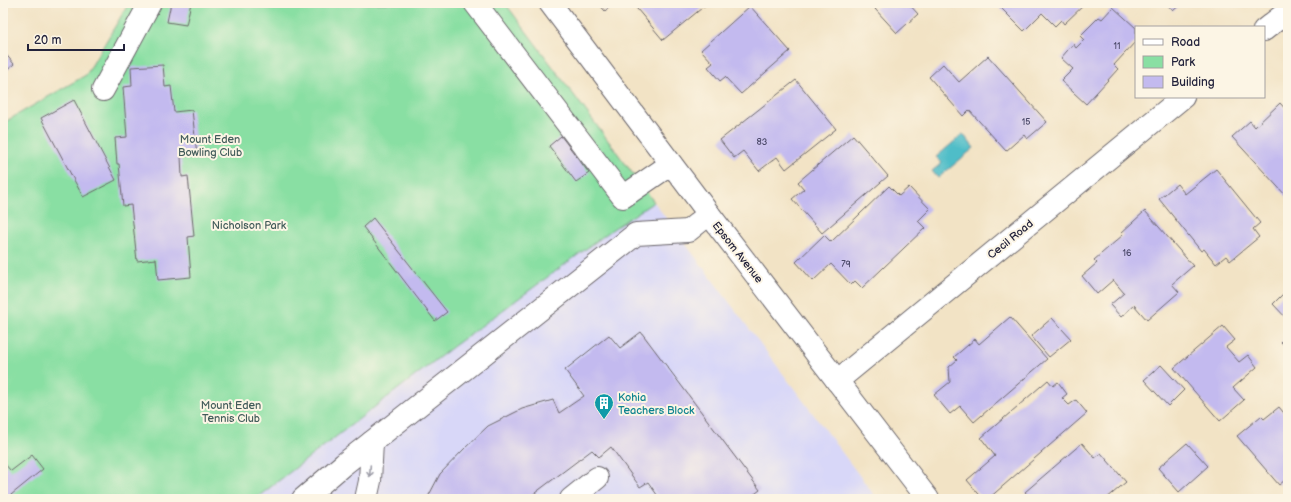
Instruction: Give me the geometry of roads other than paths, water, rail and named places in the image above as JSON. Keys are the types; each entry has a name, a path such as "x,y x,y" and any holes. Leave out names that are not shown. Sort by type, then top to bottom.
{"street":[{"path":"103,90 150,3"},
{"path":"475,3 623,197 671,164"},
{"name":"Epsom Avenue","path":"550,3 708,214 928,499"},
{"path":"1265,29 1288,10"},
{"name":"Cecil Road","path":"837,381 1182,98"},
{"path":"303,499 372,442 636,234 688,231 708,214"},
{"path":"366,499 370,481 372,442"},
{"path":"571,499 597,478"}],"water":[{"path":"963,134 974,148 938,178 932,171 942,163 936,157"}],"place":[{"name":"Kohia Teachers Block","path":"604,420"}],"park label":[{"name":"Mount Eden Bowling Club","path":"210,145"},
{"name":"Nicholson Park","path":"249,225"},
{"name":"Mount Eden Tennis Club","path":"231,411"}]}
